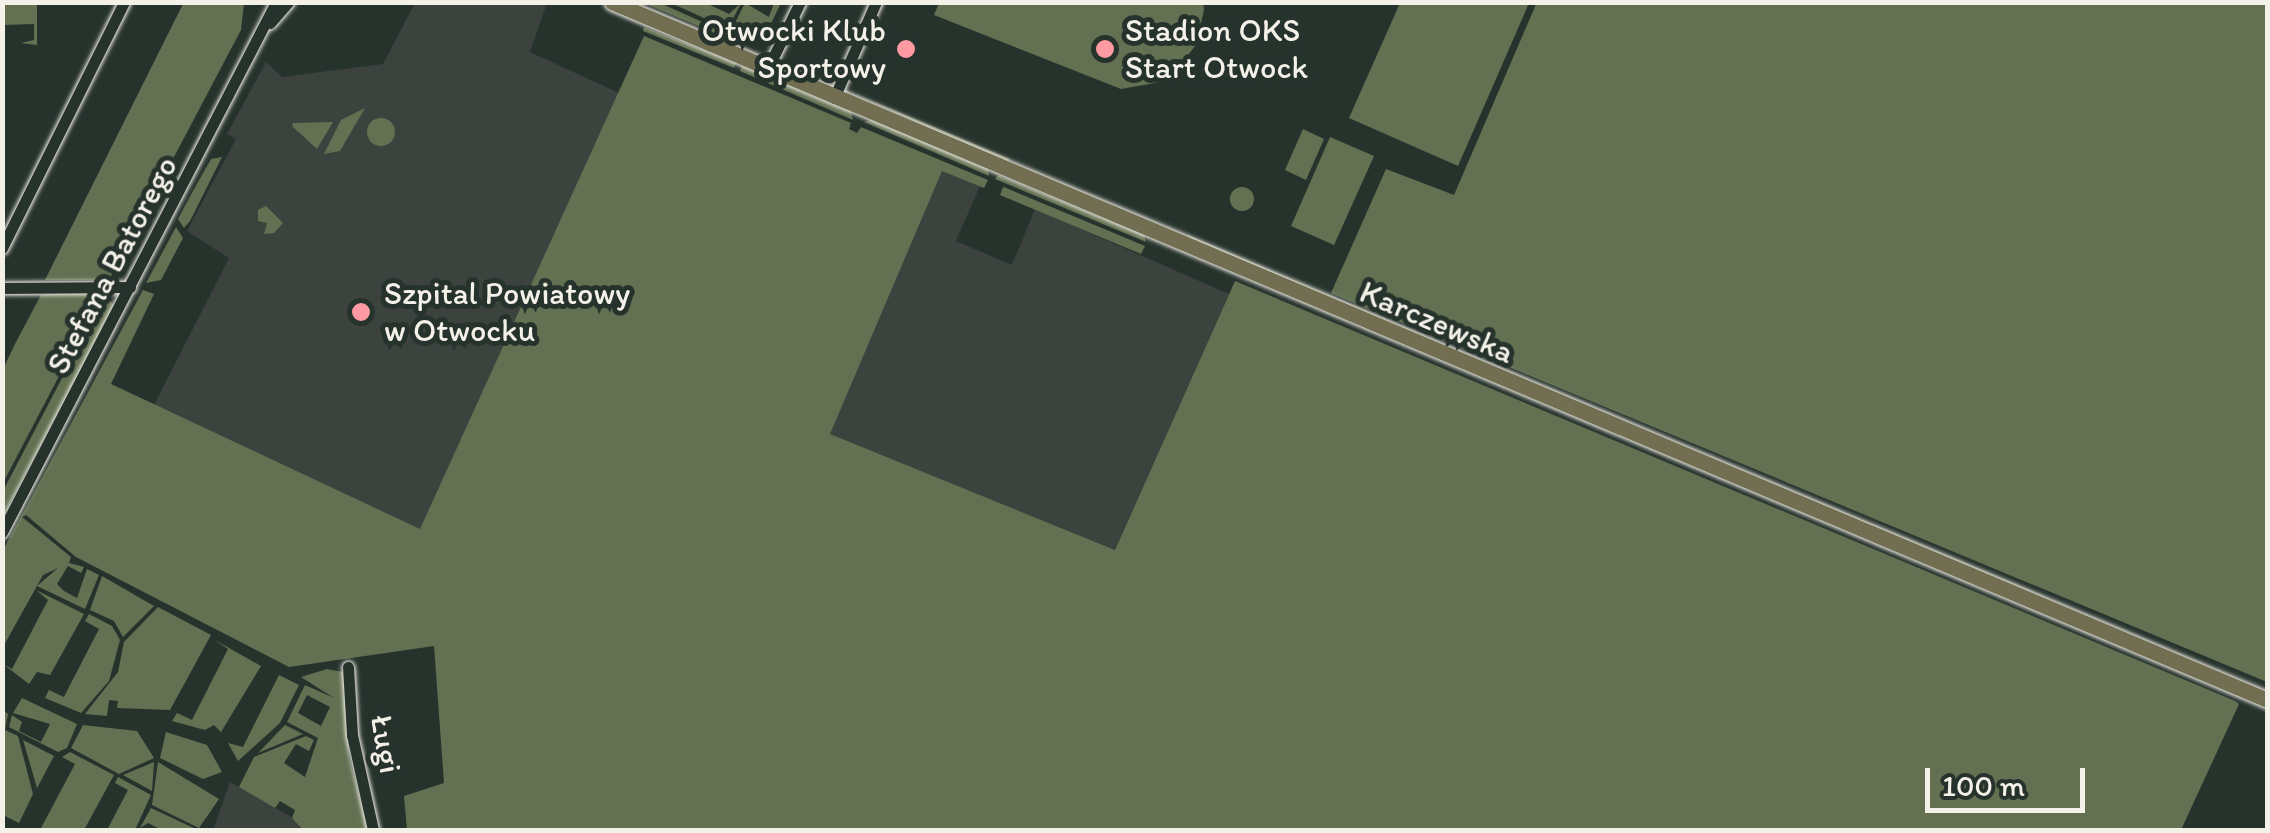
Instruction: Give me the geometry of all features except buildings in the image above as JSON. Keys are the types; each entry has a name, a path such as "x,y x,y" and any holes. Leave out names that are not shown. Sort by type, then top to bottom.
{"main road":[{"name":"Karczewska","path":"612,2 2268,700"}],"street":[{"path":"2,248 124,2"},
{"name":"Stefana Batorego","path":"2,532 270,23 276,2"},
{"name":"Stefana Batorego","path":"270,23 288,2"},
{"path":"767,70 800,2"},
{"path":"834,98 876,2"},
{"path":"2,288 130,287"},
{"name":"Ługi","path":"348,667 352,735 373,830"}],"shaded area":[{"name":"Szpital Powiatowy w Otwocku","path":"415,3 547,3 530,52 619,93 420,530 154,405 229,258 187,231 236,139 227,134 266,62 282,77 383,64"},
{"path":"942,170 980,186 956,241 1012,265 1035,209 1229,294 1115,550 829,434"},
{"path":"230,782 302,823 298,830 213,830"}],"green space":[{"path":"184,2 244,3 241,30 109,280 45,280"},
{"name":"Stadion OKS Start Otwock","path":"1203,2 1204,10 1196,45 1177,69 1155,83 1121,89 934,15 939,3"},
{"path":"1537,2 2267,3 2267,682 1331,293 1386,169 1454,195"},
{"path":"2,3 37,3 37,45 21,43 34,40 34,24 3,25"},
{"path":"644,3 660,3 727,33 725,37"},
{"path":"671,3 706,3 729,14 741,3 728,29"},
{"path":"745,3 769,17 774,3 780,5 762,42 731,31"},
{"path":"1400,3 1529,3 1458,166 1349,118"},
{"path":"644,27 736,63 734,68 643,31"},
{"path":"644,36 851,123 849,129 857,133 861,127 988,180 984,188 942,171 830,434 1115,550 1235,281 2235,701 2239,704 2181,830 407,830 404,796 444,783 434,646 289,667 76,557 26,515 22,517 71,557 69,563 84,567 81,573 68,566 57,584 64,591 77,598 87,569 99,575 85,609 37,586 58,568 43,575 3,647 3,550 143,290 154,294 111,384 420,529"},
{"path":"742,66 851,112 853,120 740,71"},
{"path":"844,89 1010,159 1005,162"},
{"path":"365,108 340,151 324,154 341,120"},
{"path":"381,118 391,122 395,132 391,142 381,146 371,142 367,132 371,122"},
{"path":"871,120 988,169 989,176 864,122"},
{"path":"333,122 317,149 292,126 293,123"},
{"path":"1303,129 1324,139 1306,180 1285,170"},
{"path":"1330,137 1374,156 1334,245 1291,226"},
{"path":"222,157 184,228 178,219 194,189 211,159"},
{"path":"998,175 1144,235 1146,242 995,179"},
{"path":"1003,187 1145,246 1141,254 1000,195"},
{"path":"1242,187 1251,190 1251,208 1242,211 1233,208 1230,199 1233,190"},
{"path":"266,206 283,223 274,233 264,234 267,223 258,221 258,210"},
{"path":"176,227 183,238 161,280 146,283"},
{"path":"1188,235 1587,406 2251,682 1186,241"},
{"path":"103,292 3,483 3,369 16,342 41,295"},
{"path":"106,294 114,306 3,516 3,491"},
{"path":"102,576 154,606 123,637 114,621 90,610"},
{"path":"36,590 84,614 50,675 37,672 29,684 3,664 12,669 48,600"},
{"path":"158,607 211,635 170,710 117,708 118,701 109,700 107,716 85,714 118,672 124,642"},
{"path":"89,614 112,626 120,640 109,681 81,713 45,698 49,690 64,697 99,629 85,621"},
{"path":"215,640 261,666 221,732 214,725 205,730 172,721 177,713 192,720 228,649"},
{"path":"327,669 343,672 349,757 368,830 303,830 292,818 295,810 280,801 275,808 239,787 254,757 306,736 314,740 309,751 296,744 284,763 305,777 318,738 287,722 305,685 334,698 301,677","holes":["307,695 330,707 321,726 298,713"]},
{"path":"279,675 299,685 280,723 238,761 228,743 243,747"},
{"path":"22,698 77,724 67,748 58,752 9,727 12,715 22,722 19,731 41,742 50,724 13,713"},
{"path":"3,710 8,714 5,730 18,736 33,794 19,823 3,815"},
{"path":"83,725 137,731 154,758 119,774 71,748"},
{"path":"285,725 303,734 258,753"},
{"path":"166,732 207,745 222,772 203,779 160,758"},
{"path":"23,740 54,756 37,788"},
{"path":"70,752 114,775 84,830 40,830 75,764 62,757"},
{"path":"154,762 152,791 123,775"},
{"path":"158,762 219,799 199,828 152,805"},
{"path":"118,777 151,795 135,830 107,830 128,790 115,783"},
{"path":"151,808 198,830 162,830 148,823 140,828"}],"place":[{"name":"Otwocki Klub Sportowy","path":"906,49"},
{"name":"Stadion OKS Start Otwock","path":"1105,49"},
{"name":"Szpital Powiatowy w Otwocku","path":"361,312"}]}
